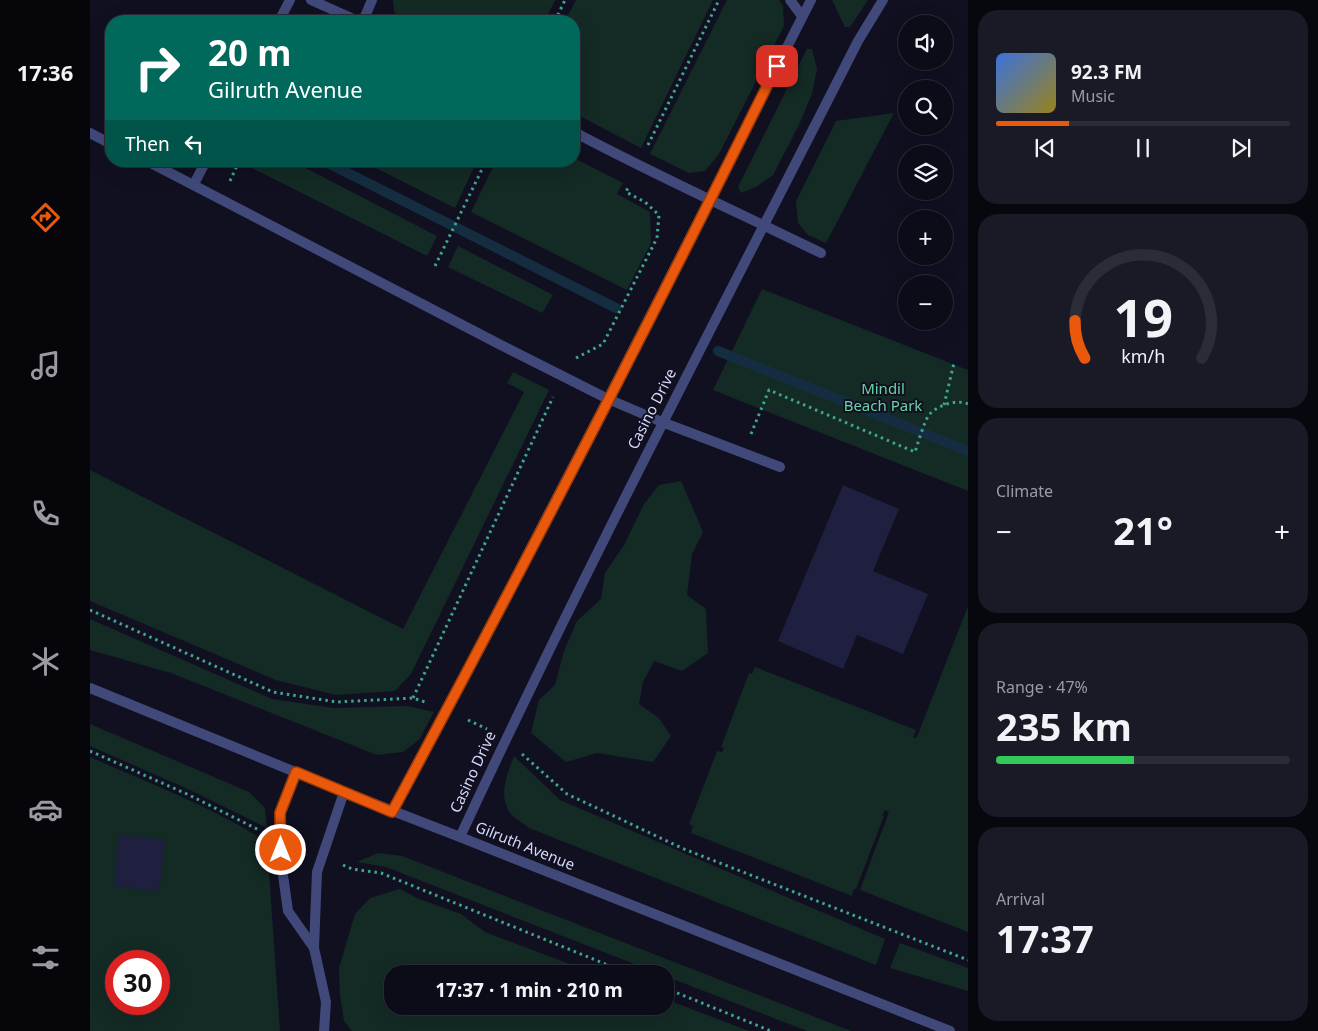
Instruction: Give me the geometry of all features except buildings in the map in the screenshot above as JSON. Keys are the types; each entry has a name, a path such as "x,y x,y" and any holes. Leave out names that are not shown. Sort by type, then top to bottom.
{"street":[{"path":"282,15 290,0"},
{"path":"311,0 345,15"},
{"path":"366,15 372,0"},
{"path":"790,0 802,16"},
{"path":"392,812 608,399 811,0"},
{"name":"Casino Drive","path":"460,837 505,738 662,422 858,41 883,0"},
{"path":"90,133 105,141"},
{"path":"580,135 638,166 711,199 821,253"},
{"path":"159,167 608,399 662,422 780,467"},
{"path":"194,184 203,167"},
{"name":"Gilruth Avenue","path":"90,688 392,812 460,837 950,1031"},
{"path":"296,772 280,813 281,862 288,910 314,948"},
{"path":"324,1031 326,1002 314,948 317,872 344,792"}],"path":[{"path":"558,15 565,0"},
{"path":"413,698 570,361 603,344 657,238 659,215 645,202 626,192 719,0"},
{"path":"435,266 483,167"},
{"path":"944,405 954,363"},
{"path":"743,453 769,390 915,452 929,415 944,405 962,402 968,404"},
{"path":"90,610 273,692 337,702 413,698 447,710 505,738 567,794 684,849 968,960"},
{"path":"90,751 189,795 280,839"},
{"path":"323,856 352,869 381,873 608,965"},
{"path":"674,992 771,1031"}],"green space":[{"path":"393,0 555,0 548,15 396,15"},
{"path":"576,0 713,0 641,148 580,116 580,15 568,15"},
{"path":"727,0 779,0 783,6 784,26 719,154 705,171 689,173 650,154"},
{"path":"832,0 868,0 850,27 845,27"},
{"path":"807,49 812,49 817,69 812,94 799,125 773,175 756,187 741,193 738,187"},
{"path":"894,113 826,243 808,235 798,223 796,201 836,121"},
{"path":"580,161 623,183 617,194 650,212 651,243 627,290 471,212 493,167 580,167"},
{"path":"250,167 304,167 437,236 427,256"},
{"path":"374,167 474,167 455,208"},
{"path":"458,246 553,295 542,313 448,267"},
{"name":"Mindil Beach Park","path":"762,289 968,370 968,491 713,390"},
{"path":"513,372 549,390 411,674 395,691 336,695 276,680 90,601 90,470 403,629 524,392 507,383"},
{"path":"681,481 703,532 692,554 687,595 706,609 708,653 682,671 654,661 643,682 639,704 659,718 671,736 653,762 597,753 566,762 531,733 539,700 555,685 564,651 577,621 601,599 605,573 624,545 644,504 659,485"},
{"path":"968,606 968,932 860,890 889,812 885,810 852,896 691,833 693,826 689,824 717,751 722,752 724,748 721,747 749,673 752,674 755,667 916,730 913,737 915,738"},
{"path":"90,619 272,699 334,708 407,706 434,712 419,740 403,752 377,755 171,673 90,650"},
{"path":"90,724 249,792 265,808 267,828 190,790 90,746"},
{"path":"514,756 560,800 885,939 876,965 529,828 514,817 506,806 505,784"},
{"path":"90,757 202,807 267,842 280,1031 90,1031"},
{"path":"378,853 402,856 851,1031 807,1031 674,979 674,965 637,965 386,867 357,862"},
{"path":"400,889 419,899 461,914 485,932 573,965 384,965 384,1015 674,1015 674,1002 749,1031 352,1031 344,1021 340,996 339,968 355,914 370,898"},
{"path":"900,943 968,968 968,991 890,968"}],"waterway":[{"path":"336,167 616,308"},
{"path":"718,351 968,451"}],"route":[{"path":"281,850 280,813 296,772 392,812 447,710 711,199 777,66"}]}
